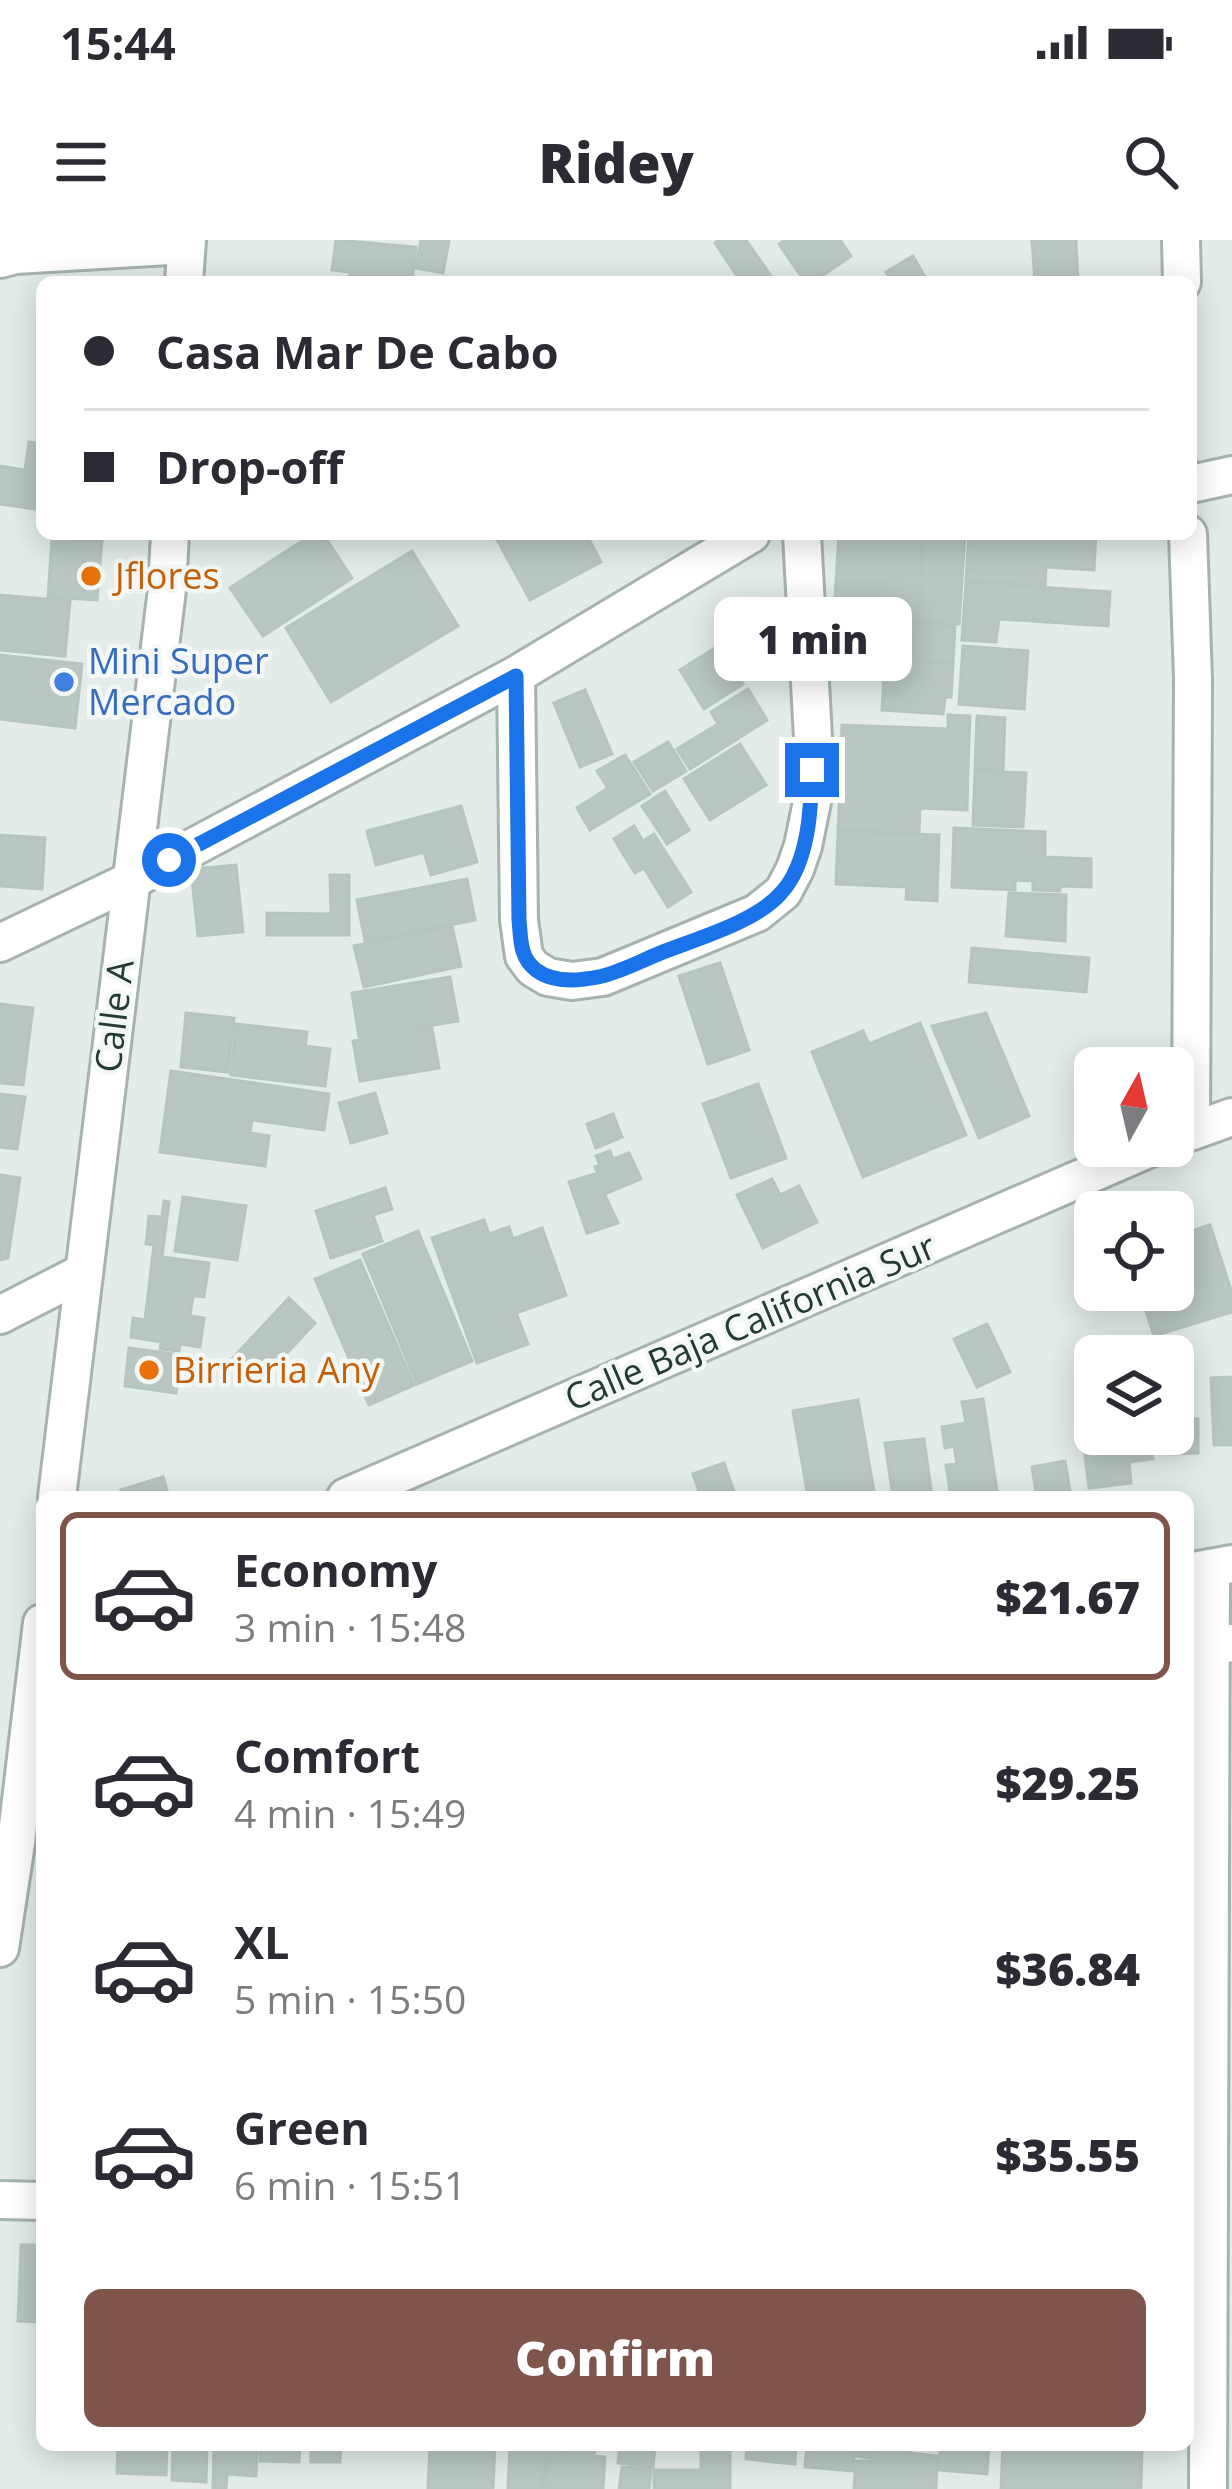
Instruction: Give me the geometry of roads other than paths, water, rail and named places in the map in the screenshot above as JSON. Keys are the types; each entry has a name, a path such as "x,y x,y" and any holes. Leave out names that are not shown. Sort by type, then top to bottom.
{"street":[{"path":"1181,240 1182,276"},
{"path":"0,259 15,255 186,256"},
{"path":"1197,483 1232,476"},
{"name":"Calle A","path":"58,1491 170,540"},
{"path":"0,943 130,880 516,676 741,540"},
{"path":"516,676 519,920 524,956 533,968 548,977 572,981 603,977 757,913 783,892 795,868 812,802 802,540"},
{"path":"1184,1047 1193,680 1188,540"},
{"path":"1194,1130 1232,1117"},
{"name":"Calle Baja California Sur","path":"360,1491 1107,1167"},
{"path":"0,1315 84,1272"},
{"path":"1208,2489 1210,2208 1221,1883 1210,1568"},
{"path":"0,1948 19,1838 22,1770 36,1670"},
{"path":"0,2200 36,2201"}],"place":[{"name":"Jflores","path":"91,576"},
{"name":"Mini Super Mercado","path":"64,682"},
{"name":"Birrieria Any","path":"149,1370"}]}
